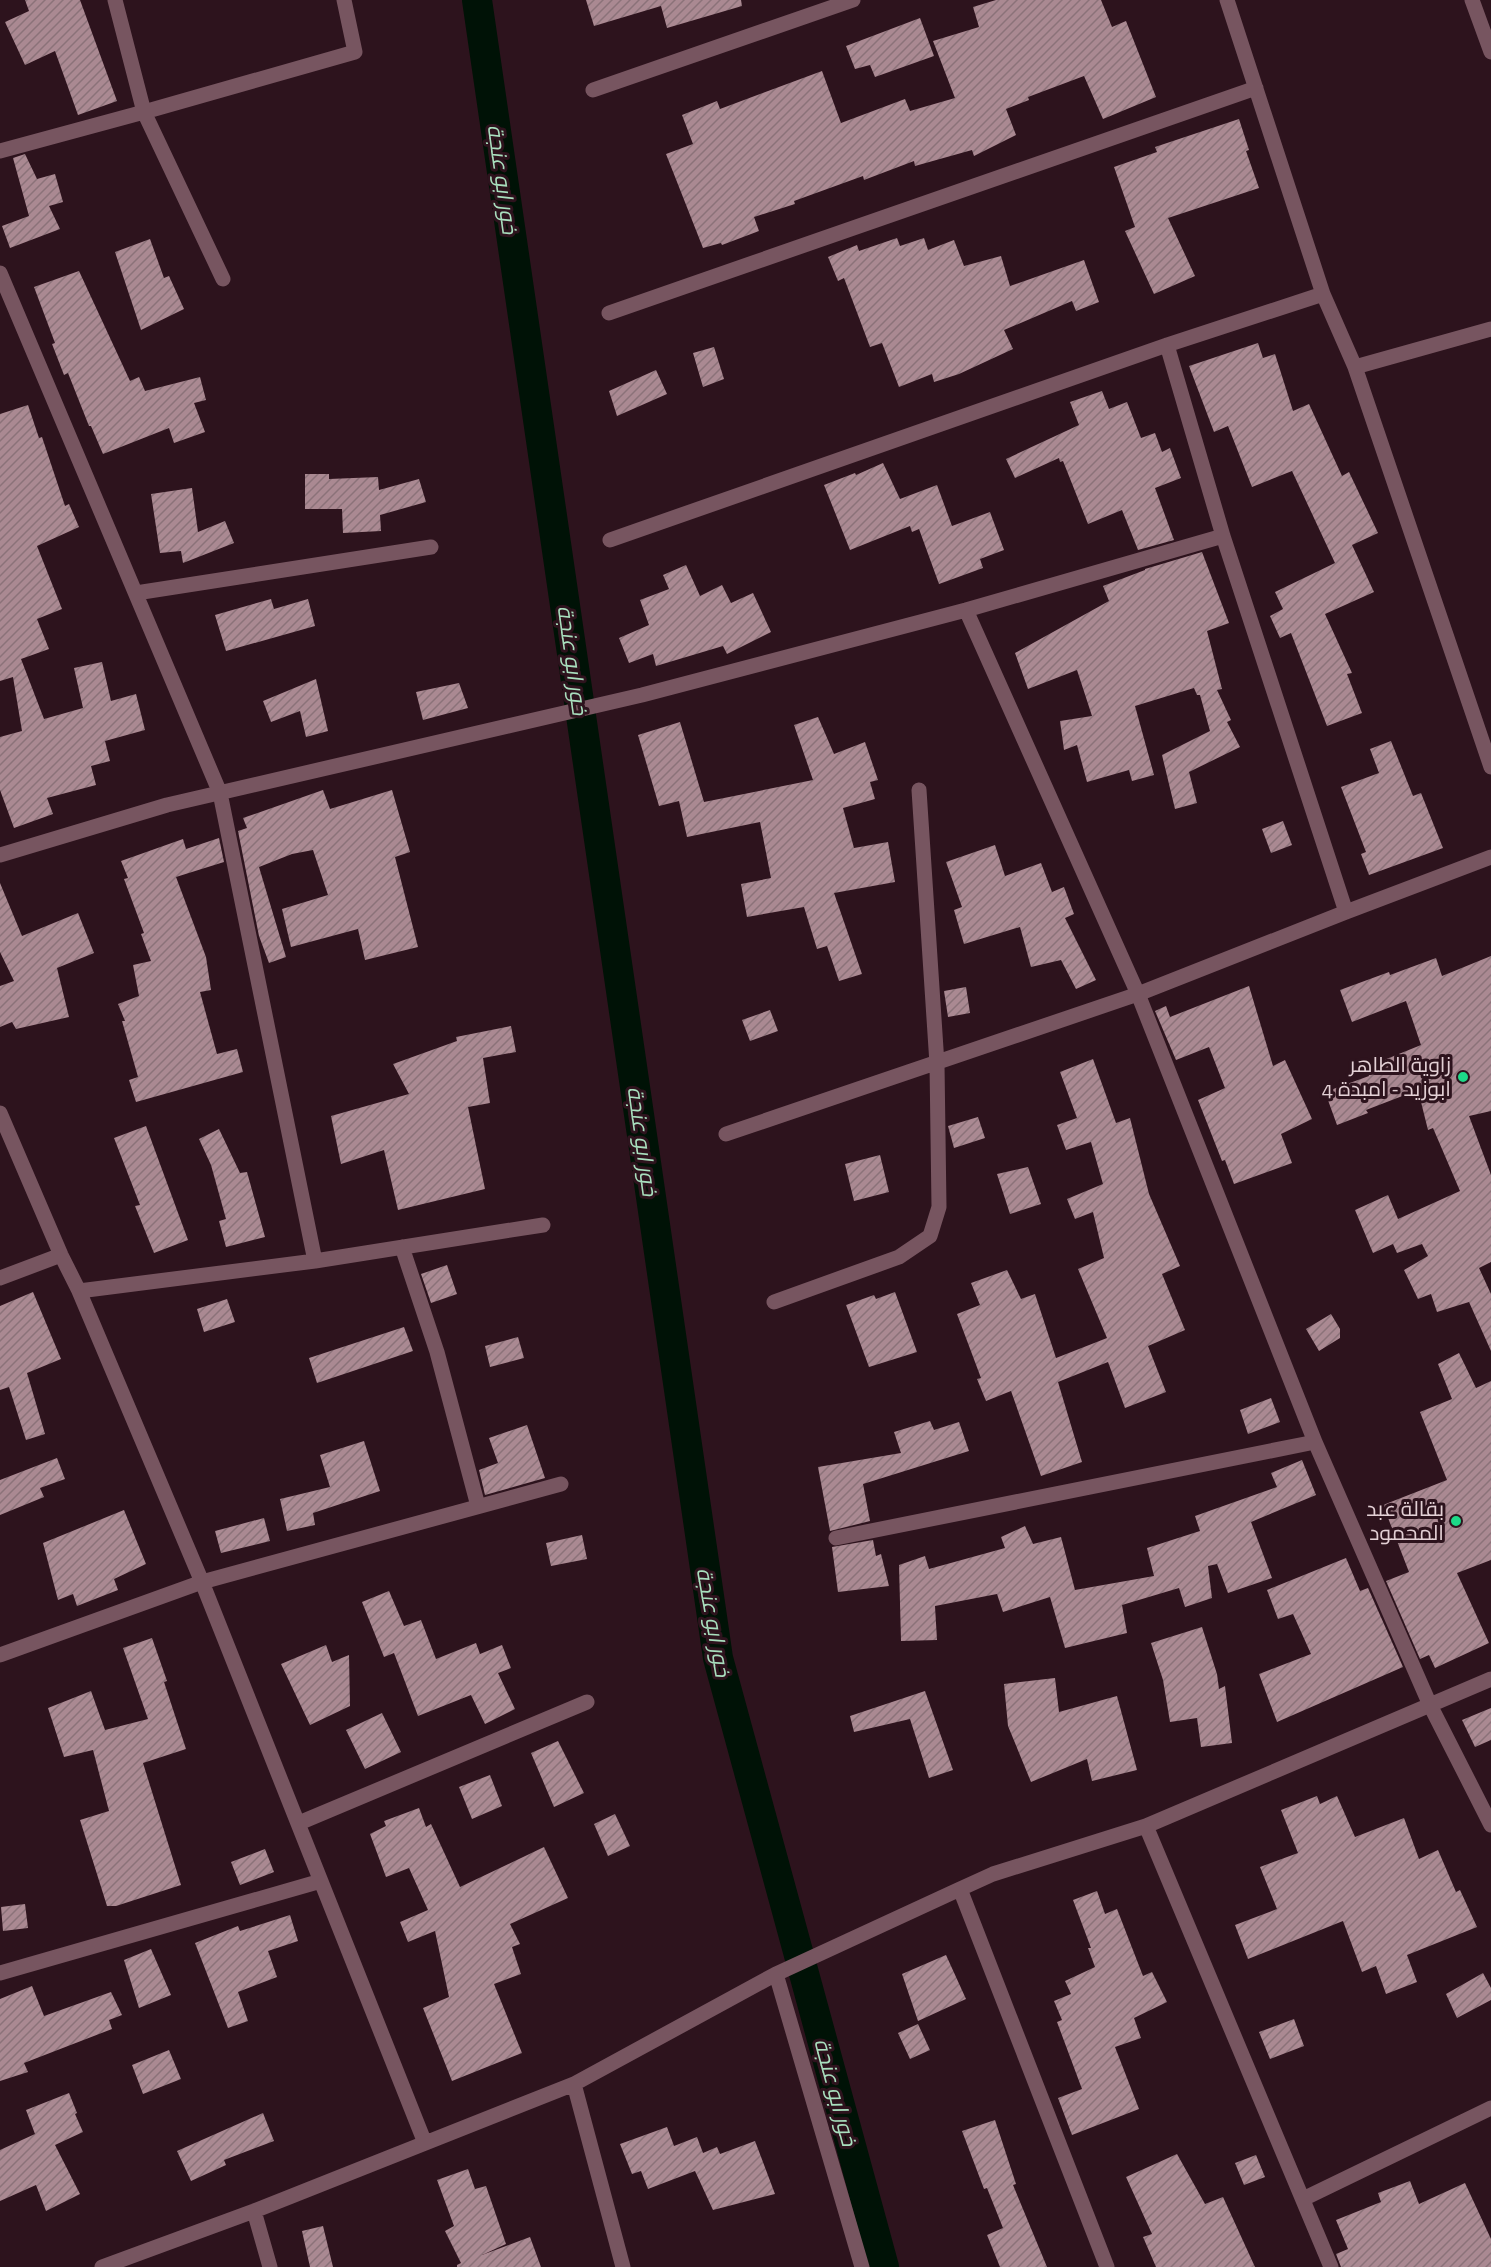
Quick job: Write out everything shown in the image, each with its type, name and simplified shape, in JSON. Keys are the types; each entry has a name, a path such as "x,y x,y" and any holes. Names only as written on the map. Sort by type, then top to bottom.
{"street":[{"path":"115,0 144,112 223,279"},
{"path":"0,151 355,52 344,0"},
{"path":"593,90 853,0"},
{"path":"1227,0 1323,294 1356,367 1491,767"},
{"path":"1472,0 1491,52"},
{"path":"609,313 1256,88"},
{"path":"0,273 220,792 315,1261"},
{"path":"610,540 1167,345 1323,294"},
{"path":"1356,367 1491,329"},
{"path":"1167,345 1223,536 1346,912"},
{"path":"0,855 167,805 642,695 966,610 1223,536"},
{"path":"136,593 431,547"},
{"path":"966,610 1138,994 1315,1442 1430,1705 1491,1825"},
{"path":"774,1302 898,1257 930,1236 939,1207 938,1064 919,790"},
{"path":"726,1134 938,1064 1138,994 1491,857"},
{"path":"0,1113 61,1255 79,1291 202,1582 425,2143"},
{"path":"79,1291 315,1261 543,1225"},
{"path":"402,1247 437,1352 478,1506"},
{"path":"0,1278 61,1255"},
{"path":"836,1539 1315,1442"},
{"path":"0,1655 202,1582 561,1484"},
{"path":"102,2267 254,2211 574,2084 776,1974 993,1874 1146,1826 1491,1678"},
{"path":"299,1823 587,1702"},
{"path":"1146,1826 1331,2267"},
{"path":"0,1973 321,1881"},
{"path":"960,1889 1107,2267"},
{"path":"776,1974 862,2267"},
{"path":"574,2084 623,2267"},
{"path":"1303,2199 1491,2108"},
{"path":"254,2211 270,2267"}],"building":[{"path":"25,0 80,0 117,101 78,115 55,51 25,65 5,22 29,11"},
{"path":"586,0 741,0 742,6 667,28 661,6 594,26"},
{"path":"996,0 1101,0 1112,27 1126,21 1156,97 1103,119 1084,76 1028,97 1029,100 1006,109 1016,135 974,156 972,150 915,166 914,161 864,180 863,176 794,201 795,204 754,217 759,231 722,245 721,243 703,248 666,154 693,144 682,115 717,101 720,109 822,71 841,123 905,99 910,111 955,98 933,41 979,27 973,7"},
{"path":"920,18 934,56 875,77 870,65 855,69 846,46"},
{"path":"1239,119 1249,150 1246,151 1259,188 1168,218 1195,276 1154,294 1125,231 1135,227 1114,167 1157,152 1155,147"},
{"path":"25,154 37,179 55,174 63,202 49,206 60,229 10,248 2,226 29,216 13,158"},
{"path":"897,238 900,246 924,238 928,250 954,240 964,266 1001,256 1010,286 1084,260 1099,302 1076,311 1072,301 1004,330 1013,349 959,374 934,382 932,374 899,387 882,343 870,347 844,278 838,281 828,257 857,245 859,251"},
{"path":"150,239 164,278 169,276 184,309 141,330 115,252"},
{"path":"79,271 130,381 139,377 145,391 200,377 206,400 194,403 205,432 174,443 169,428 103,454 68,373 64,375 52,344 55,343 34,287"},
{"path":"1258,343 1263,358 1275,354 1293,411 1309,404 1342,476 1349,472 1378,533 1352,545 1374,592 1325,614 1352,673 1347,674 1362,713 1327,726 1291,633 1280,638 1270,616 1283,609 1275,592 1335,563 1292,471 1252,487 1228,426 1214,432 1189,366"},
{"path":"714,347 724,379 703,387 693,353"},
{"path":"656,370 667,394 617,416 609,391"},
{"path":"1102,391 1109,409 1127,402 1141,438 1155,433 1162,452 1170,448 1181,478 1155,488 1174,540 1138,550 1122,510 1088,524 1063,461 1060,462 1059,458 1015,478 1006,459 1079,425 1070,402"},
{"path":"28,405 39,438 42,437 65,506 69,504 79,527 37,546 62,609 37,619 49,649 21,659 44,719 83,708 74,668 102,662 111,701 136,694 145,730 105,741 110,761 91,766 96,785 47,798 53,814 14,828 0,790 0,737 22,731 13,677 0,681 0,414"},
{"path":"883,463 900,499 937,485 952,526 990,512 1004,550 980,559 983,568 939,584 919,529 912,532 910,526 850,550 824,485 855,473 856,475"},
{"path":"305,474 329,474 329,479 378,477 379,490 419,479 426,502 380,515 381,531 343,533 342,509 305,509"},
{"path":"192,488 198,532 225,521 234,543 183,563 181,551 160,553 151,494"},
{"path":"1202,552 1229,623 1207,631 1222,689 1217,690 1231,720 1227,722 1240,747 1189,772 1197,803 1175,809 1162,755 1210,731 1200,695 1197,695 1194,688 1135,706 1154,775 1132,781 1129,770 1087,782 1077,745 1064,750 1060,721 1092,716 1077,670 1028,689 1015,653 1109,601 1103,586 1145,569"},
{"path":"686,565 700,596 722,585 731,603 753,593 771,632 727,654 723,646 656,666 653,654 629,663 619,638 649,625 640,600 669,589 663,575"},
{"path":"271,599 274,609 308,599 315,626 226,651 215,615"},
{"path":"316,679 328,731 306,737 300,711 271,722 263,701"},
{"path":"459,683 468,708 423,720 416,692"},
{"path":"818,717 834,754 865,742 878,780 870,782 875,799 843,808 854,848 888,842 895,882 834,893 862,974 839,981 827,946 817,949 804,907 747,917 741,884 771,878 760,822 687,837 679,801 659,806 638,735 680,722 704,802 813,780 794,725"},
{"path":"1391,741 1413,796 1421,793 1443,848 1369,875 1361,854 1366,852 1341,787 1379,773 1370,749"},
{"path":"323,790 330,809 392,790 410,852 395,857 418,947 365,960 358,929 291,947 282,909 328,895 313,850 292,854 259,867 286,957 269,963 259,936 238,831 247,828 243,818"},
{"path":"1283,821 1292,845 1271,853 1262,829"},
{"path":"219,838 224,862 176,877 206,957 211,990 200,992 217,1054 237,1049 243,1072 136,1102 129,1080 138,1077 122,1021 125,1021 118,1004 139,996 133,965 151,961 141,934 144,933 124,879 128,878 121,861 183,839 186,849"},
{"path":"995,845 1005,876 1041,863 1052,892 1064,887 1074,914 1065,918 1096,980 1076,989 1061,960 1031,967 1020,927 964,944 954,910 962,907 946,862"},
{"path":"0,883 22,936 78,913 94,953 57,968 69,1017 16,1029 12,1022 0,1027 0,986 14,981 0,952"},
{"path":"1491,956 1491,1111 1469,1116 1491,1175 1491,1262 1479,1268 1491,1294 1491,1351 1469,1302 1437,1312 1431,1294 1418,1299 1404,1270 1428,1256 1422,1244 1397,1253 1393,1244 1373,1253 1355,1210 1388,1195 1398,1219 1460,1191 1433,1128 1428,1130 1418,1090 1366,1110 1368,1113 1337,1125 1325,1092 1369,1076 1367,1070 1386,1063 1384,1060 1421,1045 1406,1001 1352,1022 1340,990 1436,958 1442,976"},
{"path":"1249,986 1273,1066 1285,1060 1312,1119 1281,1134 1292,1163 1234,1184 1225,1160 1222,1161 1198,1100 1225,1088 1209,1047 1176,1060 1155,1011 1166,1006 1170,1017"},
{"path":"966,987 970,1013 948,1017 944,991"},
{"path":"770,1010 778,1031 750,1041 742,1020"},
{"path":"511,1026 516,1052 483,1058 490,1103 468,1107 485,1189 398,1210 384,1150 341,1164 331,1116 409,1094 393,1064 457,1041 456,1037"},
{"path":"1093,1059 1116,1123 1130,1118 1149,1194 1180,1266 1162,1274 1185,1330 1148,1346 1166,1392 1125,1408 1108,1362 1058,1382 1082,1462 1041,1476 1011,1391 986,1401 977,1379 981,1378 957,1314 980,1305 971,1283 1007,1270 1021,1299 1035,1294 1056,1358 1107,1338 1078,1269 1104,1258 1093,1212 1075,1219 1067,1199 1103,1184 1091,1142 1066,1150 1057,1125 1077,1118 1060,1072"},
{"path":"978,1117 985,1138 954,1148 948,1126"},
{"path":"146,1126 188,1240 154,1253 135,1206 140,1205 114,1138"},
{"path":"219,1129 240,1173 247,1172 265,1237 226,1247 219,1221 226,1219 211,1165 199,1139"},
{"path":"880,1155 889,1192 854,1201 845,1164"},
{"path":"1028,1167 1041,1204 1010,1214 997,1174"},
{"path":"447,1265 457,1294 431,1303 421,1274"},
{"path":"33,1292 61,1359 27,1373 45,1434 26,1440 9,1387 0,1390 0,1306"},
{"path":"895,1292 917,1352 869,1367 846,1305 874,1295 876,1299"},
{"path":"227,1299 235,1322 204,1332 197,1309"},
{"path":"1331,1314 1340,1329 1340,1338 1319,1351 1306,1329"},
{"path":"404,1327 413,1351 317,1383 309,1358"},
{"path":"518,1337 524,1358 490,1367 485,1346"},
{"path":"1459,1353 1476,1388 1491,1381 1491,1560 1457,1573 1489,1643 1435,1668 1429,1655 1420,1659 1386,1581 1409,1572 1383,1505 1447,1480 1420,1412 1452,1399 1438,1364"},
{"path":"1271,1398 1280,1422 1248,1434 1240,1410"},
{"path":"930,1421 934,1430 959,1422 969,1451 863,1484 870,1521 830,1531 818,1467 901,1453 894,1432"},
{"path":"527,1425 545,1478 485,1495 479,1470 498,1463 489,1438"},
{"path":"364,1441 380,1491 313,1513 315,1525 287,1531 280,1499 330,1487 320,1455"},
{"path":"57,1458 65,1479 40,1488 44,1497 0,1515 0,1480"},
{"path":"1302,1460 1316,1495 1251,1522 1272,1578 1228,1593 1217,1564 1208,1566 1212,1598 1185,1607 1179,1588 1122,1605 1127,1633 1065,1648 1050,1597 1003,1612 997,1594 935,1606 937,1640 901,1641 899,1565 925,1556 929,1569 1005,1548 1001,1537 1025,1526 1033,1544 1061,1537 1075,1590 1154,1576 1147,1548 1200,1531 1195,1516 1277,1487 1271,1473"},
{"path":"124,1510 146,1564 114,1579 118,1590 77,1606 73,1594 58,1600 43,1543"},
{"path":"264,1518 270,1541 221,1553 215,1531"},
{"path":"582,1535 587,1559 551,1566 546,1543"},
{"path":"873,1540 876,1556 881,1554 889,1586 838,1592 832,1547"},
{"path":"1346,1558 1360,1591 1368,1588 1403,1667 1277,1722 1259,1674 1311,1654 1293,1614 1278,1619 1267,1590"},
{"path":"389,1591 404,1626 421,1620 436,1659 476,1643 480,1654 502,1645 511,1668 498,1673 515,1709 485,1724 471,1695 418,1716 394,1653 384,1657 362,1602"},
{"path":"1202,1627 1217,1674 1219,1689 1225,1686 1232,1743 1201,1747 1197,1718 1170,1722 1163,1680 1151,1643"},
{"path":"152,1638 186,1749 143,1763 181,1885 116,1906 107,1906 80,1820 109,1811 93,1750 64,1757 48,1708 91,1691 105,1730 148,1719 123,1648"},
{"path":"326,1645 332,1662 349,1655 350,1706 310,1725 281,1664"},
{"path":"1055,1678 1059,1712 1117,1696 1137,1770 1092,1781 1087,1759 1031,1782 1008,1726 1004,1684"},
{"path":"925,1691 953,1770 929,1778 910,1719 854,1732 850,1716"},
{"path":"1491,1708 1491,1740 1475,1747 1462,1720"},
{"path":"382,1713 401,1752 365,1769 346,1730"},
{"path":"558,1741 584,1793 554,1807 531,1753"},
{"path":"490,1775 502,1806 472,1819 459,1787"},
{"path":"1317,1796 1320,1804 1337,1796 1355,1837 1404,1818 1419,1859 1438,1850 1456,1892 1460,1890 1477,1927 1407,1955 1417,1982 1386,1994 1376,1966 1362,1972 1343,1921 1248,1959 1235,1925 1277,1909 1260,1867 1298,1853 1281,1810"},
{"path":"419,1808 426,1827 431,1824 460,1887 544,1847 568,1898 510,1924 520,1944 512,1947 521,1974 494,1984 522,2053 452,2081 423,2008 449,1997 435,1931 408,1942 400,1922 428,1910 409,1868 386,1877 370,1834 386,1826 384,1821"},
{"path":"615,1814 630,1846 608,1856 594,1824"},
{"path":"265,1849 274,1872 240,1885 231,1862"},
{"path":"1097,1891 1105,1914 1117,1909 1143,1976 1152,1972 1167,2002 1134,2018 1141,2038 1115,2047 1139,2109 1072,2135 1058,2098 1082,2089 1057,2022 1062,2020 1054,2001 1071,1994 1065,1981 1095,1967 1088,1948 1091,1948 1073,1900"},
{"path":"25,1904 28,1928 3,1931 1,1907"},
{"path":"290,1915 298,1941 268,1951 277,1977 238,1992 248,2021 228,2028 195,1943 238,1926 240,1931"},
{"path":"151,1949 171,1995 139,2008 124,1960"},
{"path":"946,1955 966,1999 918,2021 902,1974"},
{"path":"1483,1973 1491,1988 1491,2000 1457,2018 1446,1994"},
{"path":"32,1986 44,2016 111,1992 122,2015 109,2020 112,2029 24,2063 28,2072 0,2081 0,1999"},
{"path":"1294,2019 1304,2046 1270,2059 1259,2032"},
{"path":"918,2024 930,2050 910,2059 898,2033"},
{"path":"169,2050 181,2079 143,2094 132,2065"},
{"path":"69,2093 83,2132 55,2145 80,2194 46,2211 36,2185 0,2201 0,2150 35,2134 26,2110"},
{"path":"263,2113 274,2141 224,2160 226,2165 191,2181 177,2151"},
{"path":"995,2120 1016,2184 1013,2185 1047,2267 1000,2267 987,2235 1003,2228 987,2188 984,2189 962,2131"},
{"path":"667,2127 674,2146 697,2137 703,2153 717,2147 720,2154 755,2141 775,2194 713,2210 695,2171 648,2189 641,2171 632,2174 620,2144"},
{"path":"1177,2154 1205,2204 1223,2197 1255,2267 1156,2267 1143,2237 1152,2234 1126,2177"},
{"path":"1256,2155 1265,2177 1244,2185 1235,2163"},
{"path":"468,2169 475,2189 486,2186 506,2244 482,2255 530,2237 541,2267 457,2267 461,2263 445,2231 454,2226 437,2180"},
{"path":"1410,2181 1419,2204 1465,2183 1491,2239 1491,2267 1341,2267 1336,2254 1348,2249 1336,2220 1381,2202 1378,2193"},
{"path":"323,2226 333,2267 310,2267 302,2231"}],"waterway":[{"name":"خور ابو عنجة","path":"477,0 718,1658 884,2267"}],"place":[{"name":"زاوية الطاهر ابوزيد - امبدة 4","path":"1463,1077"},
{"name":"بقالة عبد المحمود","path":"1456,1521"}]}
